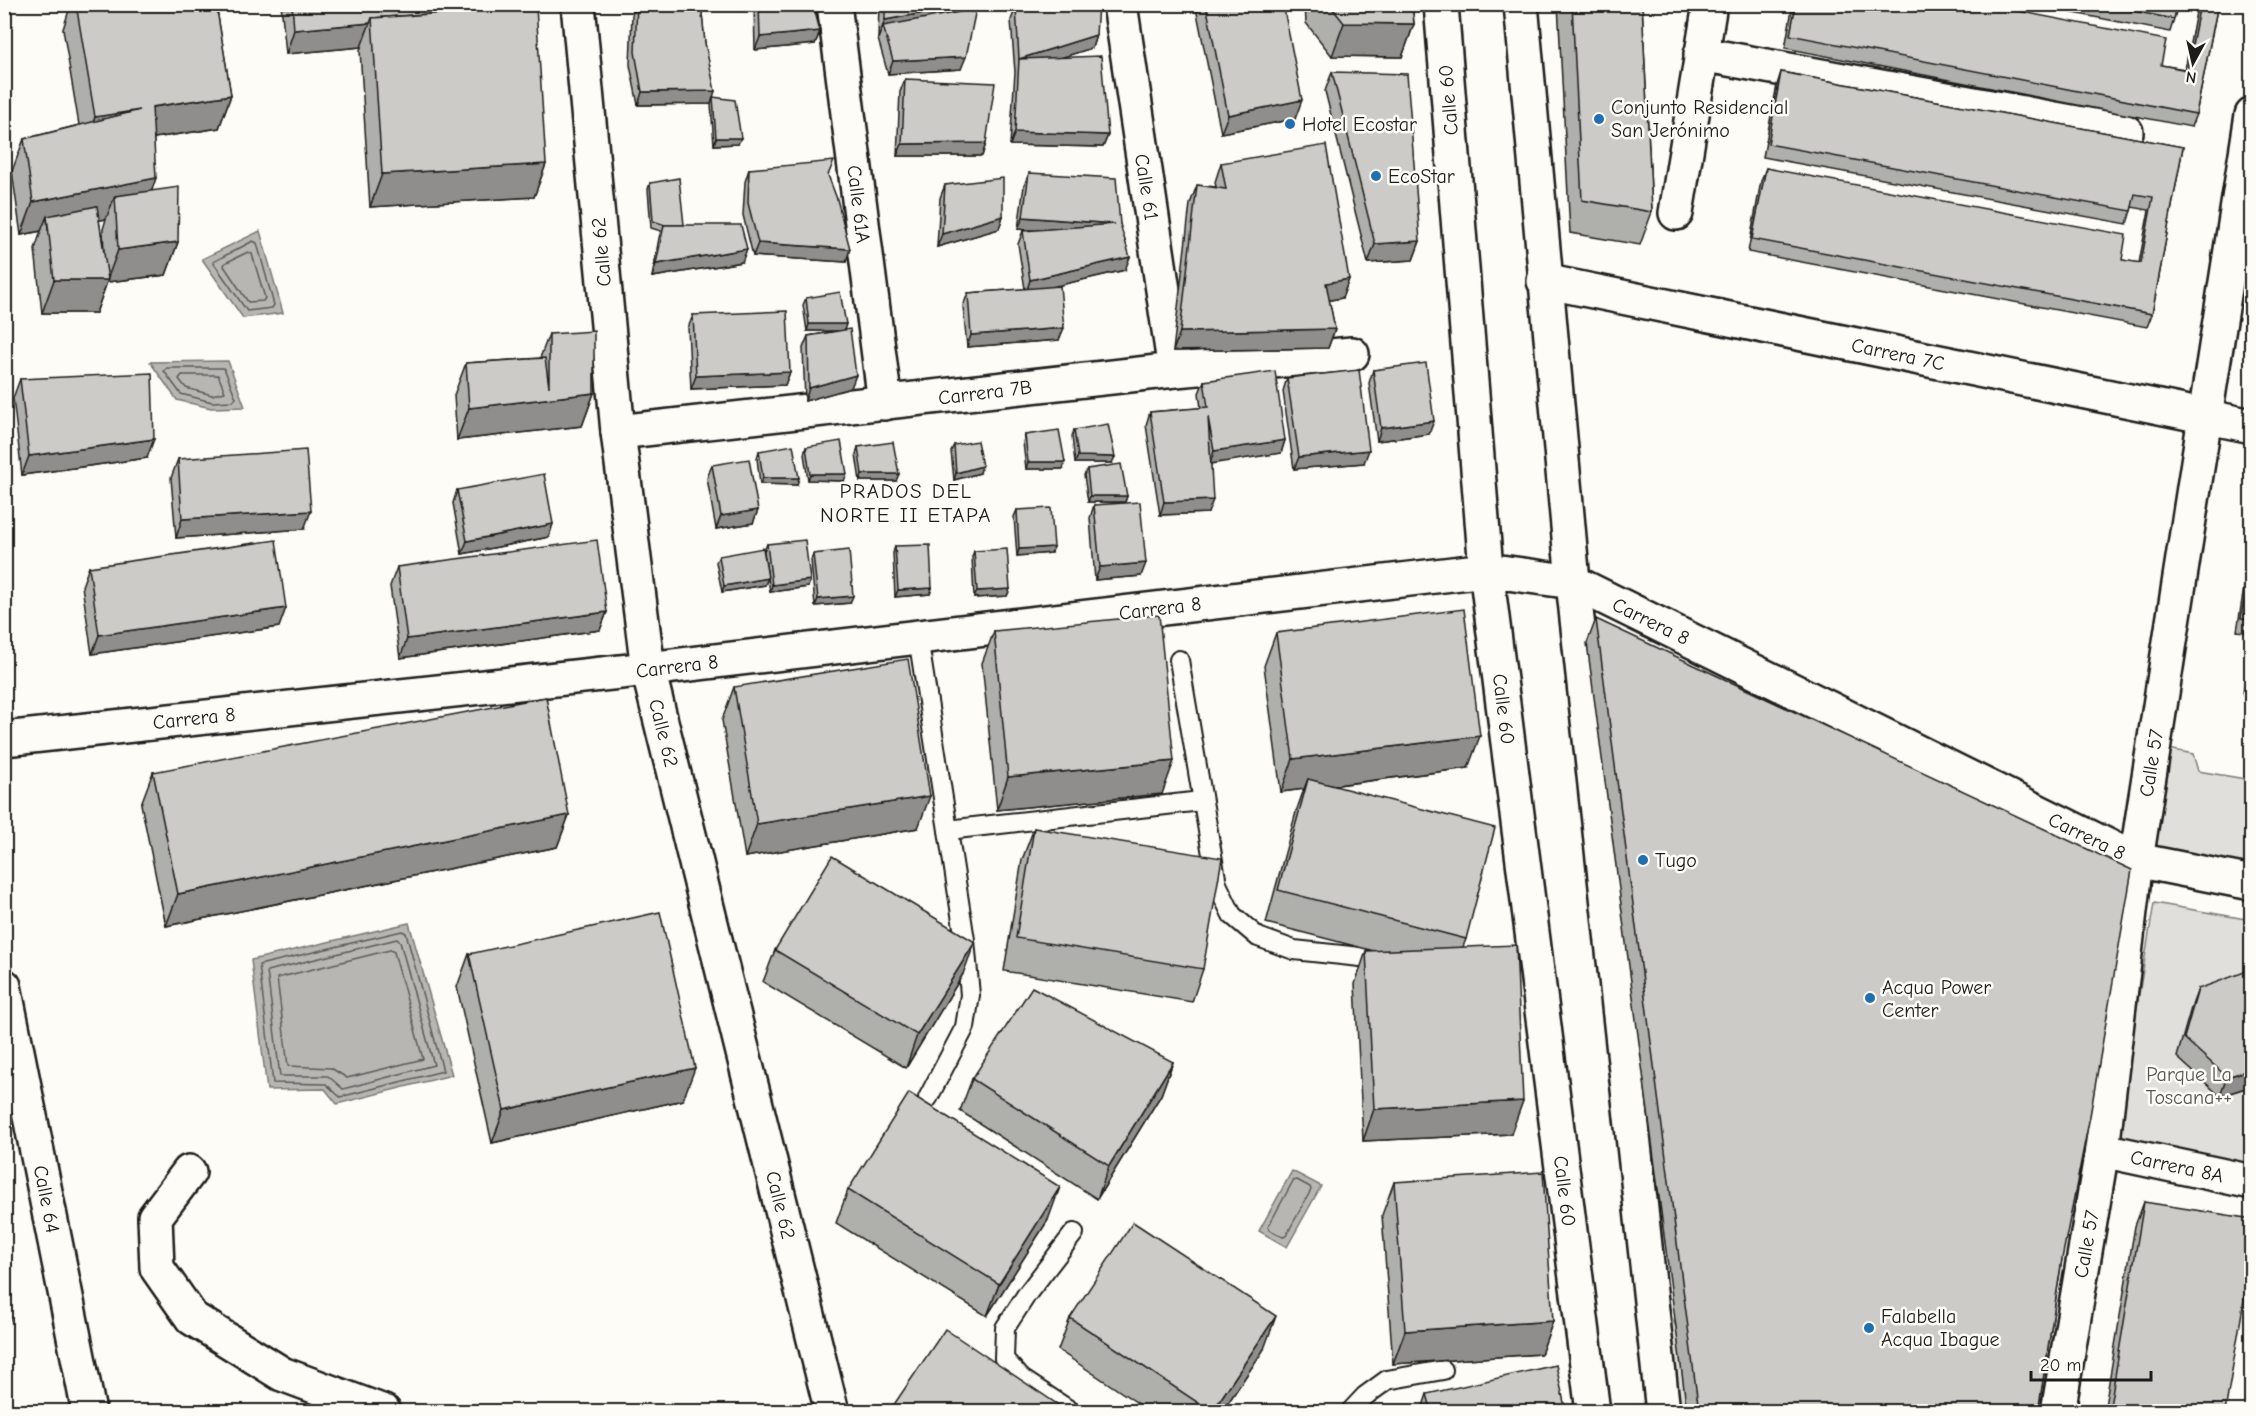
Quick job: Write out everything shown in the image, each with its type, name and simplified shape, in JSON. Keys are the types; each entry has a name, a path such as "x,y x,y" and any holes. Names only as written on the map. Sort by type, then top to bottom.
{"street":[{"name":"Calle 62","path":"578,4 618,432 648,669 832,1412"},
{"name":"Calle 61A","path":"834,4 885,403"},
{"name":"Calle 61","path":"1120,4 1175,370"},
{"name":"Calle 60","path":"1441,4 1486,570 1593,1412"},
{"path":"1521,4 1544,281 1573,582 1663,1412"},
{"path":"1676,213 1710,4"},
{"path":"1701,54 2126,132"},
{"name":"Calle 57","path":"2058,1412 2102,1150 2136,860 2252,115"},
{"name":"Carrera 7C","path":"1544,281 2252,426"},
{"name":"Carrera 7B","path":"618,432 1175,370 1352,354"},
{"name":"Carrera 8","path":"4,739 648,669 1486,570 1573,582 1855,733 1912,761 2136,860 2252,883"},
{"name":"Calle 64","path":"4,986 88,1412"},
{"name":"Carrera 8A","path":"2102,1150 2252,1182"},
{"path":"189,1172 155,1217 157,1268 192,1318 282,1374 384,1412"}],"lane":[{"path":"918,637 965,939 970,996 965,1027 928,1098"},
{"path":"1179,660 1201,801 1217,884 1232,915 1258,937 1294,951 1370,958"},
{"path":"948,830 1201,801"},
{"path":"1072,1412 1022,1378 1004,1359 1005,1328 1027,1294 1074,1233"},
{"path":"1350,1412 1365,1396 1387,1380 1443,1370"}],"green space":[{"path":"2169,749 2193,754 2198,771 2251,780 2251,867 2154,850"},
{"name":"Parque La Toscana++","path":"2154,903 2251,920 2251,1164 2116,1135"},
{"path":"1669,1310 1710,1411 1680,1411"}],"water":[{"path":"260,231 283,313 243,318 202,259"},
{"path":"228,361 245,407 211,408 177,400 150,362"},
{"path":"409,923 452,1075 337,1104 325,1089 267,1090 251,960"},
{"path":"1292,1171 1321,1186 1287,1247 1259,1231"}],"building":[{"path":"76,4 216,4 231,95 152,107 156,178 33,202 24,139 140,110 95,117"},
{"path":"292,4 452,4 453,12 372,18 370,23 294,30"},
{"path":"637,4 701,4 705,43 715,91 642,92 635,52"},
{"path":"759,4 813,4 820,31 760,37"},
{"path":"885,4 972,4 885,20"},
{"path":"1034,4 1098,4 1096,35 1019,59 1016,7"},
{"path":"1206,4 1283,4 1302,100 1228,115"},
{"path":"1329,4 1412,4 1414,24 1344,23"},
{"name":"Conjunto Residencial San Jerónimo","path":"1572,4 1642,4 1652,212 1582,200"},
{"path":"1796,4 1982,4 2166,40 2161,65 2187,70 2200,4 2218,4 2196,114 1790,35"},
{"path":"2098,4 2177,4 2174,19"},
{"path":"536,7 546,164 382,174 372,18"},
{"path":"976,9 966,57 893,61 883,26"},
{"path":"1101,56 1108,135 1015,132 1019,59"},
{"name":"EcoStar","path":"1332,72 1407,74 1420,241 1375,244"},
{"path":"1781,72 2183,147 2152,314 1752,239 1766,168 2126,235 2122,260 2141,263 2153,197 2135,194 2131,211 1768,144"},
{"path":"905,79 995,83 986,143 902,144"},
{"path":"713,97 735,100 741,138 716,138"},
{"path":"1326,145 1349,279 1326,283 1335,329 1180,332 1197,185 1226,189 1221,163"},
{"path":"834,161 828,175 850,249 758,243 748,203 749,169"},
{"path":"1029,173 1116,178 1120,224 1130,257 1030,280 1023,231 1115,224 1023,217"},
{"path":"679,178 684,225 665,225 653,221 650,183"},
{"path":"1003,178 1003,216 942,234 945,185"},
{"path":"179,187 178,242 118,250 115,196"},
{"path":"97,206 108,280 54,280 47,216"},
{"path":"664,225 741,225 747,249 656,264"},
{"path":"1060,286 1064,328 971,335 968,293"},
{"path":"840,292 846,324 809,324 806,298"},
{"path":"787,311 790,372 696,376 693,315"},
{"path":"850,329 856,375 809,388 808,336"},
{"path":"594,331 594,393 469,408 466,363 545,358 549,387 549,334"},
{"path":"1426,363 1434,421 1381,428 1373,370"},
{"path":"1359,370 1369,450 1299,457 1287,378"},
{"path":"1275,371 1285,440 1214,451 1208,417 1213,500 1164,502 1150,412 1208,407 1204,381"},
{"path":"152,373 154,439 29,456 20,379"},
{"path":"1108,424 1115,457 1078,456 1074,430"},
{"path":"1059,430 1065,462 1028,462 1025,435"},
{"path":"841,441 847,474 810,474 806,447"},
{"path":"977,441 982,466 956,473 954,445"},
{"path":"893,442 899,474 862,474 858,447"},
{"path":"793,445 799,478 763,478 759,451"},
{"path":"306,450 311,511 182,519 178,459"},
{"path":"749,459 758,510 721,516 712,465"},
{"path":"1121,464 1127,496 1090,496 1087,469"},
{"path":"544,474 553,524 467,541 457,490"},
{"path":"1140,502 1146,563 1100,567 1094,505"},
{"path":"1051,508 1054,547 1019,549 1017,510"},
{"path":"276,540 286,608 99,635 89,567"},
{"path":"597,540 607,612 407,639 397,567"},
{"path":"805,540 810,580 772,585 767,544"},
{"path":"930,545 932,588 898,590 895,546"},
{"path":"763,548 768,578 724,586 719,556"},
{"path":"1007,549 1010,589 977,591 974,551"},
{"path":"849,550 853,596 818,599 813,554"},
{"path":"2252,554 2252,620 2241,618"},
{"path":"1464,609 1480,736 1293,759 1276,633"},
{"path":"1159,615 1174,761 1008,777 994,631"},
{"name":"Acqua Power Center","path":"1596,619 2132,870 2090,1116 2062,1259 2038,1412 1699,1412"},
{"path":"2252,656 2252,682 2248,681"},
{"path":"908,659 930,796 757,824 734,687"},
{"path":"546,697 569,815 178,894 153,772"},
{"path":"1308,779 1495,828 1466,939 1278,890"},
{"path":"1034,828 1222,858 1203,969 1016,938"},
{"path":"832,856 975,942 917,1035 775,950"},
{"path":"660,912 695,1068 504,1110 469,954"},
{"path":"1516,945 1523,1101 1374,1109 1366,951"},
{"path":"2247,971 2252,976 2252,1069 2227,1077 2184,1038 2198,989"},
{"path":"1032,987 1173,1062 1109,1166 972,1079"},
{"path":"909,1093 1060,1187 999,1284 848,1190"},
{"path":"1543,1172 1553,1321 1405,1331 1394,1182"},
{"path":"2144,1202 2252,1219 2252,1253 2225,1412 2109,1412"},
{"path":"1133,1222 1276,1316 1212,1412 1070,1318"},
{"path":"4,1263 10,1319 4,1320"},
{"path":"945,1329 1069,1412 889,1412"},
{"path":"1556,1365 1566,1412 1432,1412 1427,1394"}],"place":[{"name":"Conjunto Residencial San Jerónimo","path":"1599,119"},
{"name":"Hotel Ecostar","path":"1290,124"},
{"name":"EcoStar","path":"1376,176"},
{"name":"Tugo","path":"1643,860"},
{"name":"Acqua Power Center","path":"1870,998"},
{"name":"Falabella Acqua Ibague","path":"1869,1328"}],"district":[{"name":"PRADOS DEL NORTE II ETAPA","path":"906,503"}]}
